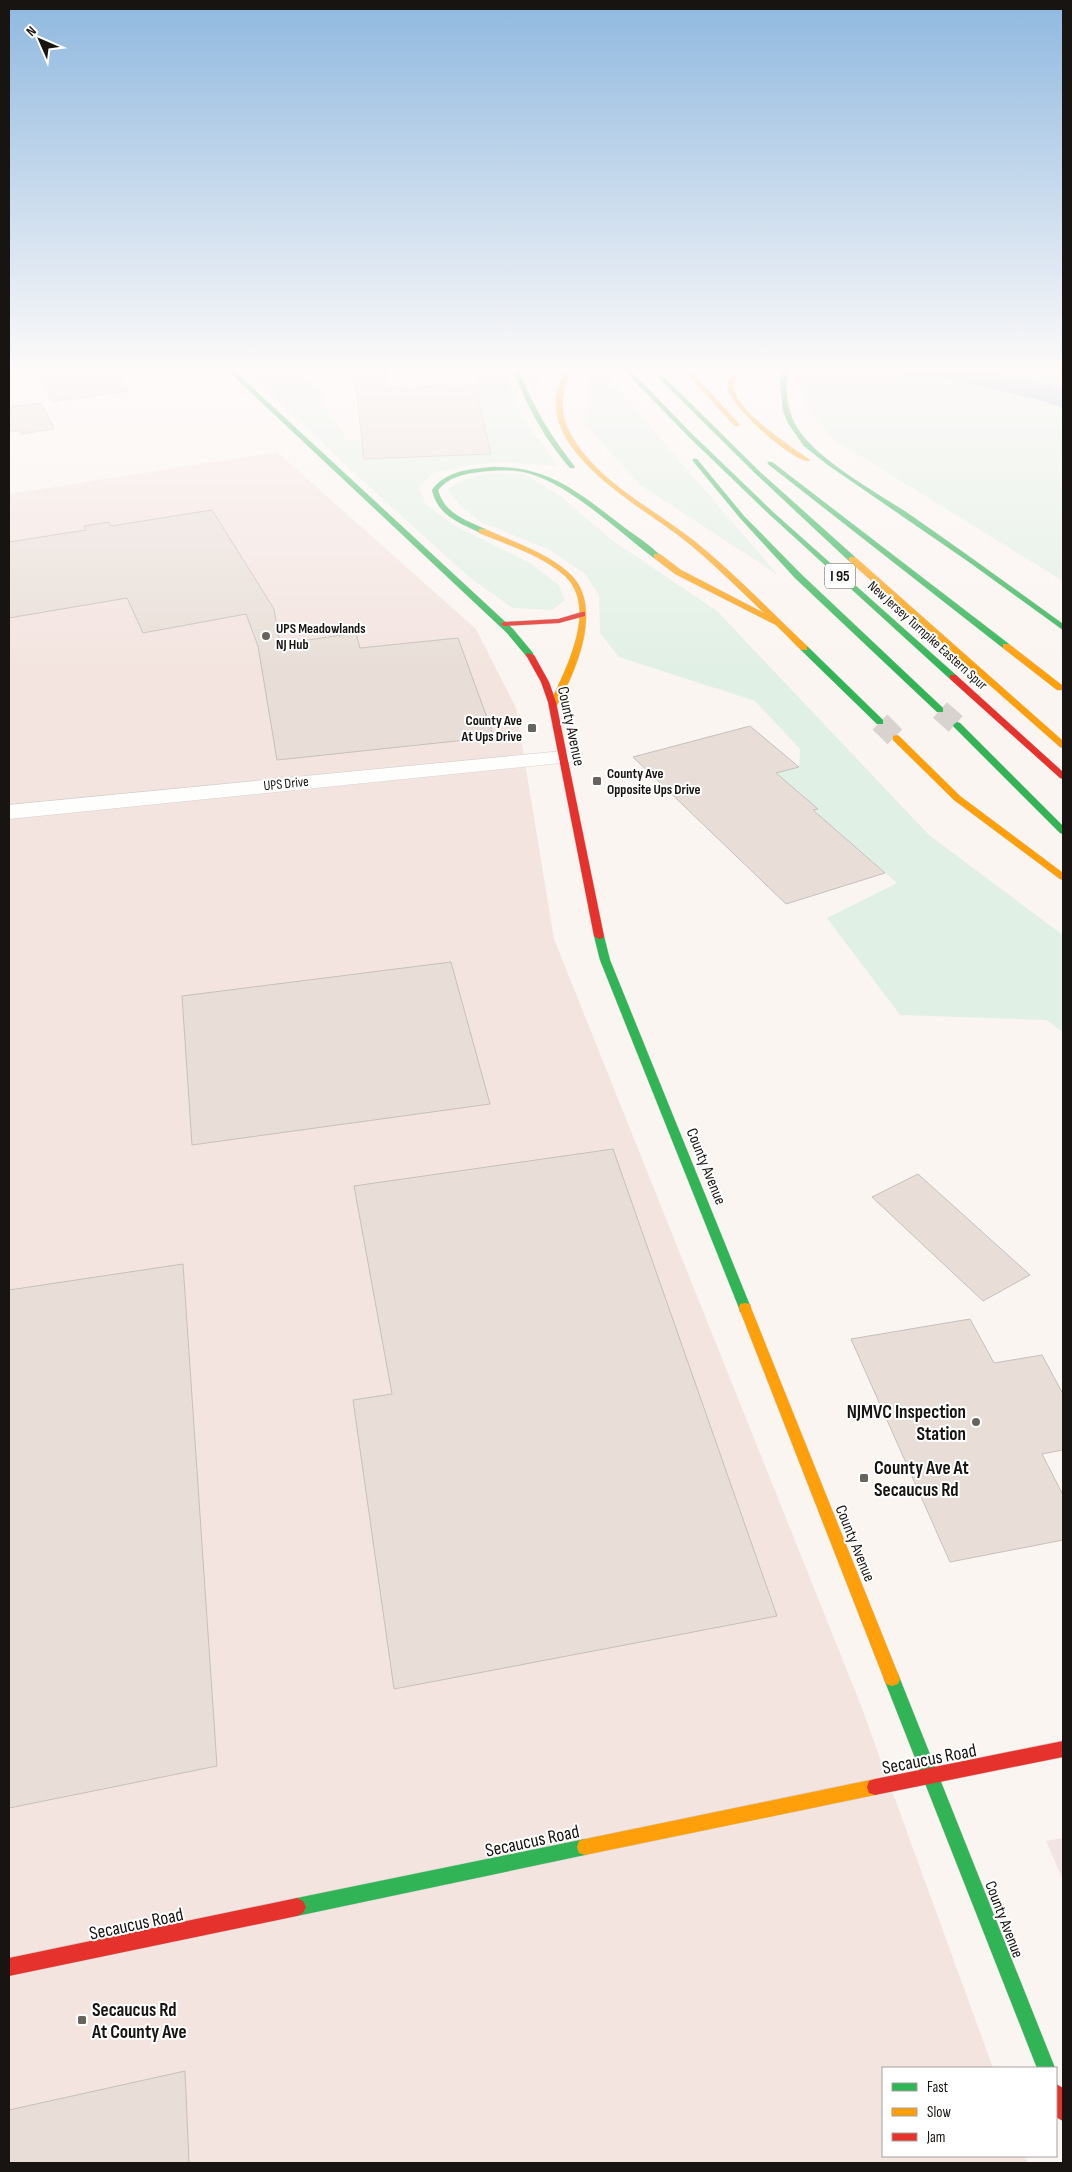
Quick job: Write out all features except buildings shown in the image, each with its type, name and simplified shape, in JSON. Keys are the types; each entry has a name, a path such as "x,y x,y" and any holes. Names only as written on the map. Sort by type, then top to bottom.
{"main road":[{"name":"County Avenue","path":"336,468 504,624 522,643 539,667 553,705 593,912 605,960 670,1118 1046,2067"},
{"path":"499,468 480,469 450,477 437,486 434,496 446,512 474,528 548,564 569,576 575,582 582,597 582,624 567,673 553,705"},
{"path":"512,468 542,474 566,487 678,572 778,623"},
{"path":"574,468 579,474"},
{"path":"596,468 605,478 691,542 880,722"},
{"path":"702,468 767,544 940,710"},
{"name":"New Jersey Turnpike Eastern Spur","path":"725,468 1063,776"},
{"name":"New Jersey Turnpike Eastern Spur","path":"753,468 793,507 1063,745"},
{"path":"781,468 1060,688"},
{"path":"823,468 873,494"},
{"path":"838,468 968,557 1063,628"},
{"path":"714,578 778,623"},
{"path":"504,624 559,621 582,614"},
{"path":"957,726 1063,831"},
{"path":"896,738 957,798 1063,877"},
{"name":"Secaucus Road","path":"9,1967 1063,1749"},
{"path":"1057,2096 1063,2112"}],"street":[{"name":"UPS Drive","path":"9,812 563,756"}],"shaded area":[{"path":"173,468 295,468 476,629 516,708 554,939 860,1703 993,2067 882,2067 882,2157 1025,2157 1028,2163 9,2163 9,494"},
{"path":"1063,1838 1063,1880 1046,1841"}],"green space":[{"path":"349,468 454,468 435,472 419,486 425,503 454,525 530,563 559,585 565,600 552,610 513,608 469,577"},
{"path":"625,468 686,468 778,575 639,484"},
{"path":"880,468 1063,468 1063,581"},
{"path":"489,473 525,474 559,495 612,540 717,611 929,835 1063,935 1063,1032 1046,1020 900,1015 827,918 897,883 813,810 817,809 776,773 799,767 800,749 755,701 619,657 600,633 599,595 584,573 548,549 481,522 461,507 447,489 465,479"}],"tunnel":[{"path":"940,710 957,725"},
{"path":"880,722 896,738"}],"traffic: fast":[{"path":"336,468 510,631 530,655"},
{"path":"702,468 742,517 798,576 940,710"},
{"path":"725,468 771,513 953,677"},
{"path":"753,468 852,559"},
{"path":"777,468 1006,646"},
{"path":"836,468 972,560 1063,628"},
{"path":"482,531 459,520 446,511 437,498 435,490 447,479 457,474 494,469 528,471 556,482 570,491 657,556"},
{"path":"804,648 880,722"},
{"path":"957,725 1063,831"},
{"path":"599,936 605,960 745,1308"},
{"path":"892,1679 1046,2067"},
{"path":"297,1907 585,1847"}],"traffic: slow":[{"path":"594,468 696,546 804,648"},
{"path":"482,531 532,552 556,566 575,583 581,596 583,611 578,644 553,705"},
{"path":"657,556 678,572 778,623"},
{"path":"852,559 1063,745"},
{"path":"1006,646 1060,688"},
{"path":"896,738 957,798 1063,877"},
{"path":"745,1308 892,1679"},
{"path":"585,1847 875,1787"}],"traffic: jam":[{"path":"504,624 559,621 582,614"},
{"path":"530,655 545,682 552,702 599,936"},
{"path":"953,677 1063,776"},
{"path":"875,1787 1063,1749"},
{"path":"9,1967 297,1907"},
{"path":"1057,2096 1063,2112"}],"place":[{"name":"UPS Meadowlands NJ Hub","path":"266,636"},
{"name":"County Ave At Ups Drive","path":"532,728"},
{"name":"County Ave Opposite Ups Drive","path":"597,781"},
{"name":"NJMVC Inspection Station","path":"976,1422"},
{"name":"County Ave At Secaucus Rd","path":"864,1478"},
{"name":"Secaucus Rd At County Ave","path":"82,2020"}]}
